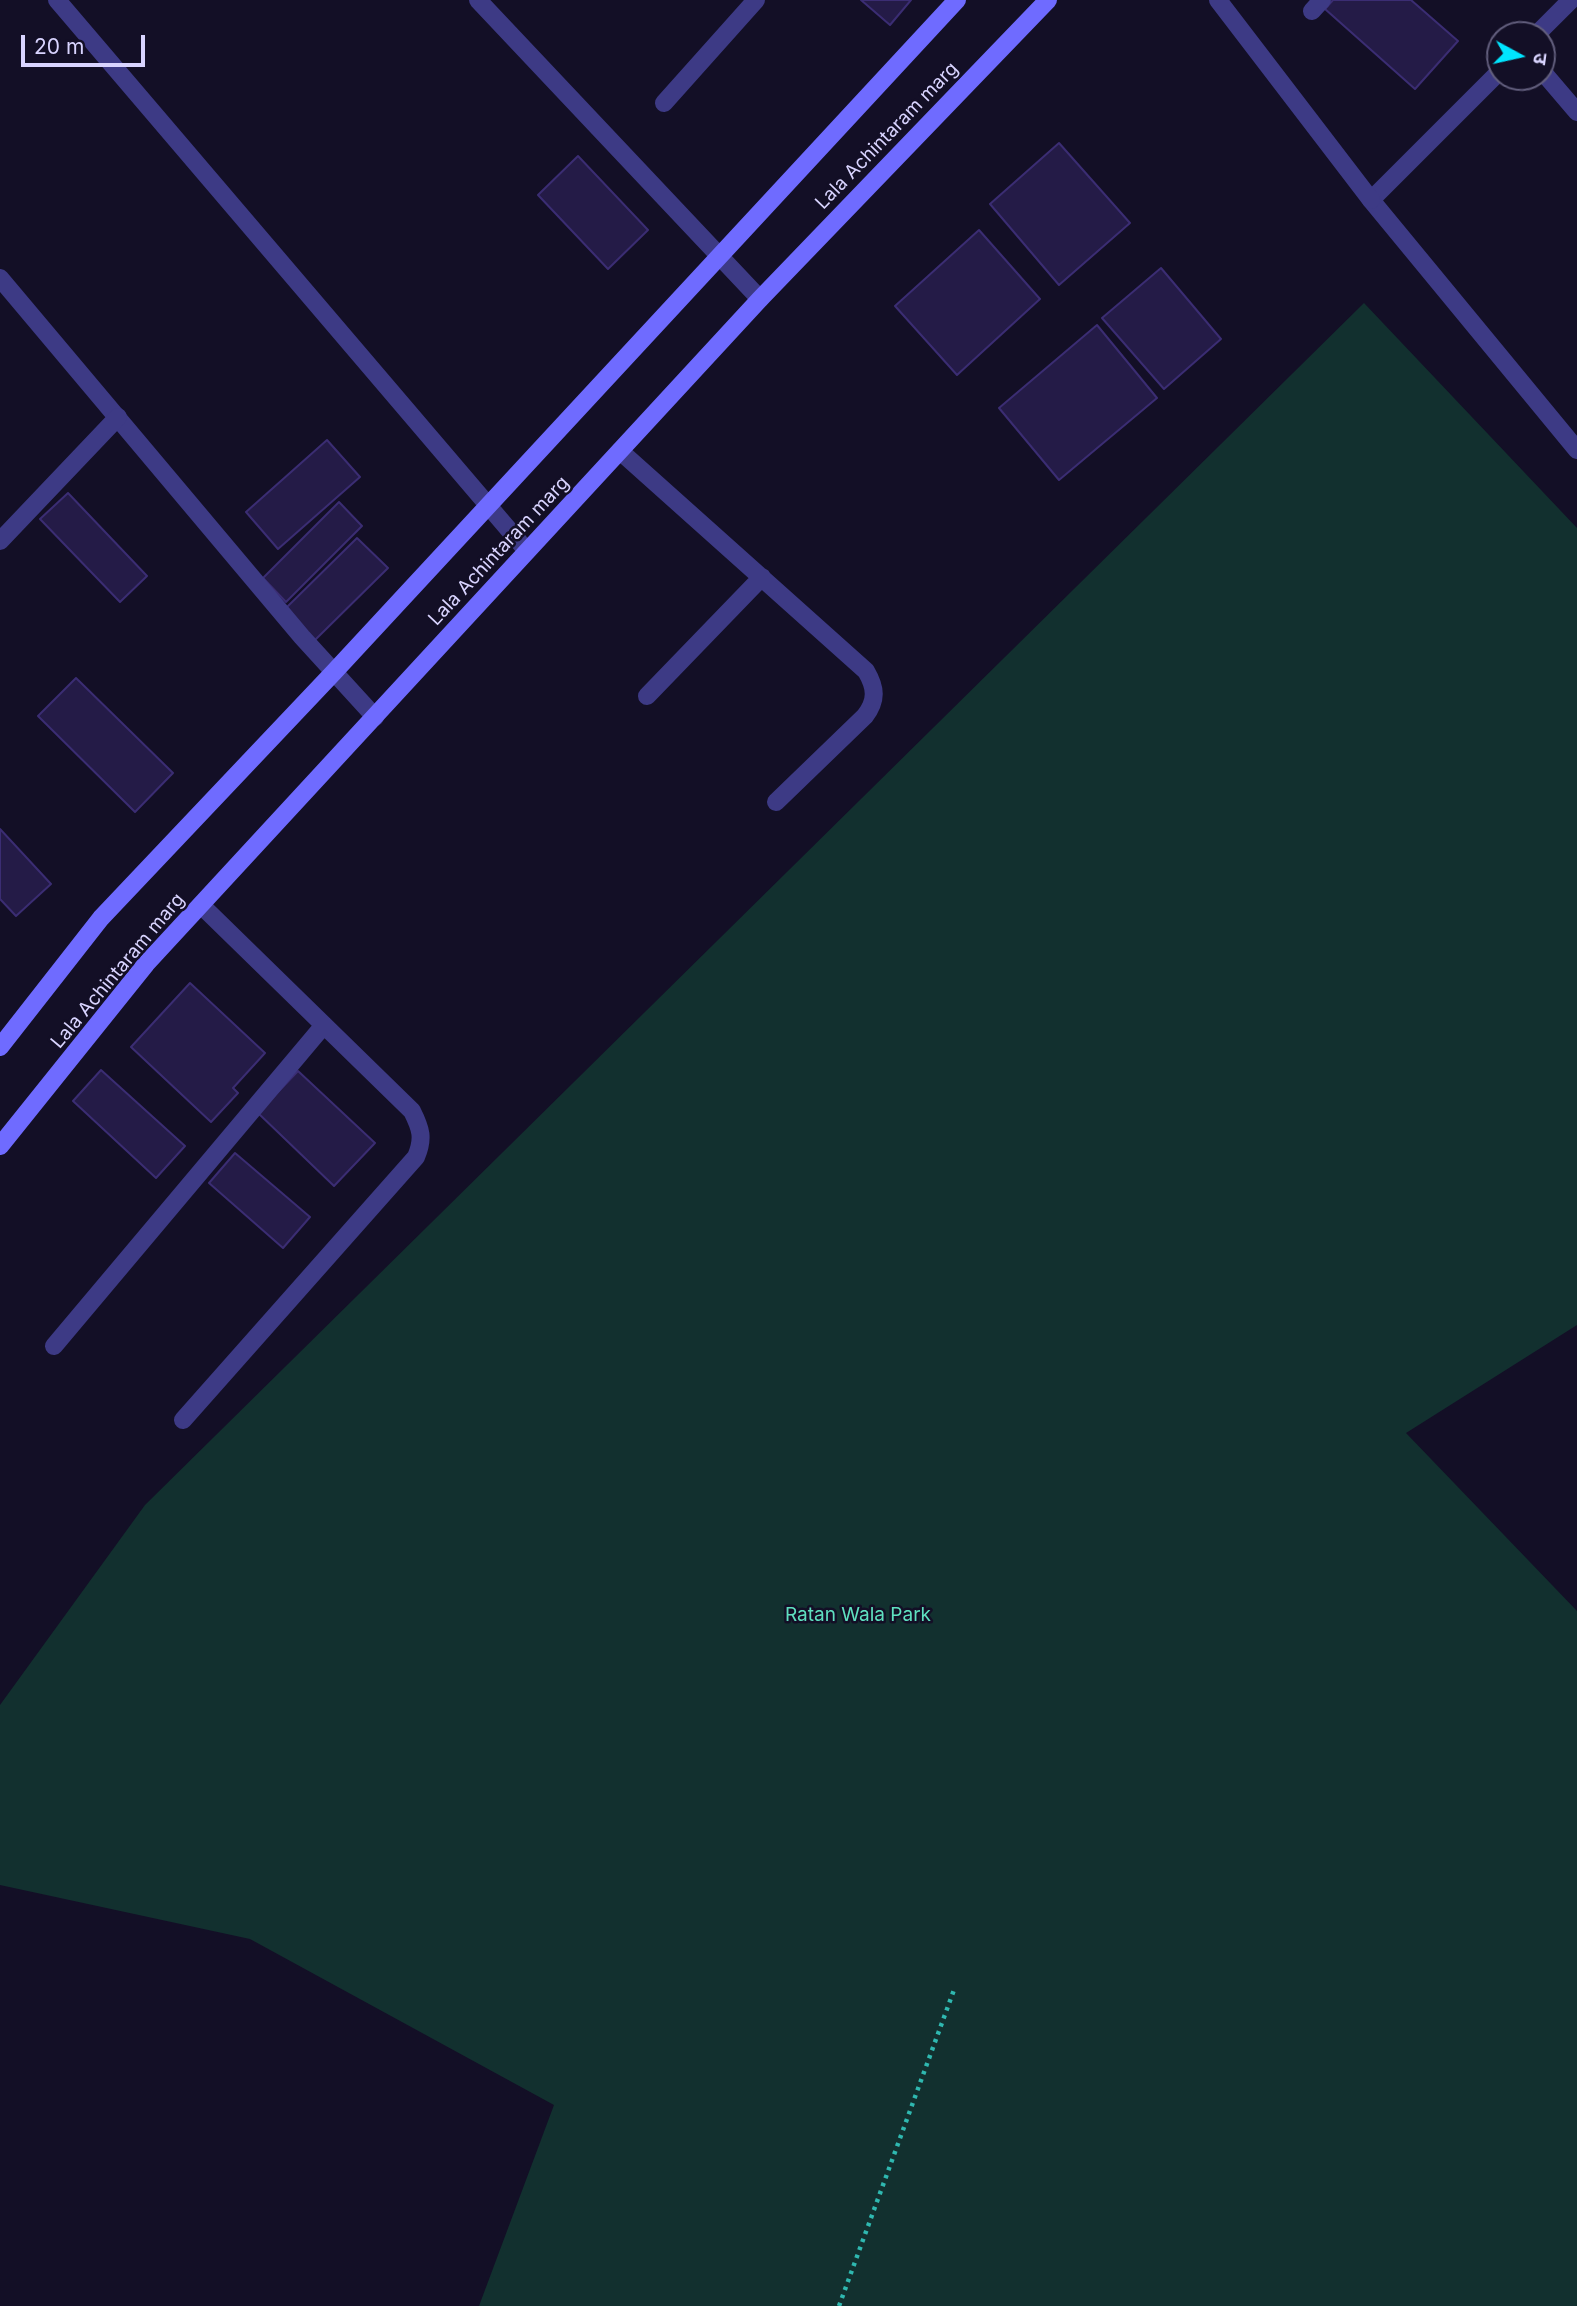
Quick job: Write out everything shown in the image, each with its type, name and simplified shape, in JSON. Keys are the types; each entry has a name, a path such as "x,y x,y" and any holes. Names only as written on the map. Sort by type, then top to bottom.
{"street":[{"path":"57,0 527,551"},
{"path":"478,0 760,299"},
{"path":"664,103 756,0"},
{"name":"Lala Achintaram marg","path":"0,1047 101,918 334,672 957,0"},
{"name":"Lala Achintaram marg","path":"0,1146 146,964 760,299 1048,0"},
{"path":"1219,0 1371,200 1577,450"},
{"path":"1550,21 1571,0"},
{"path":"1371,200 1486,85"},
{"path":"1556,87 1577,112"},
{"path":"0,278 374,716"},
{"path":"0,541 118,417"},
{"path":"620,451 866,671 874,684 874,704 865,716 776,802"},
{"path":"647,696 761,578"},
{"path":"183,1420 416,1157 422,1143 422,1129 412,1111 201,905"},
{"path":"54,1346 324,1025"}],"path":[{"path":"839,2306 955,1987"}],"green space":[{"name":"Ratan Wala Park","path":"1364,303 1577,528 1577,1325 1406,1433 1577,1611 1577,2306 479,2306 554,2105 250,1939 0,1885 0,1705 145,1505"}],"building":[{"path":"861,0 911,0 890,25"},
{"path":"1333,0 1411,0 1458,41 1415,89 1325,9"},
{"path":"1059,143 1130,223 1059,285 990,204"},
{"path":"578,156 648,230 608,269 538,195"},
{"path":"979,230 1040,299 957,375 895,306"},
{"path":"1161,268 1221,339 1164,389 1102,318"},
{"path":"1097,325 1157,398 1059,480 999,408"},
{"path":"327,440 360,477 278,549 246,512"},
{"path":"68,493 147,576 120,602 40,519"},
{"path":"339,502 362,526 286,602 263,578"},
{"path":"357,538 388,568 315,640 285,609"},
{"path":"76,678 173,773 135,812 38,716"},
{"path":"0,829 51,884 16,916 0,899"},
{"path":"190,983 265,1053 233,1088 238,1093 211,1122 131,1047"},
{"path":"101,1070 185,1146 156,1178 73,1101"},
{"path":"298,1071 375,1143 334,1186 258,1113"},
{"path":"235,1153 310,1217 283,1248 209,1183"}]}
